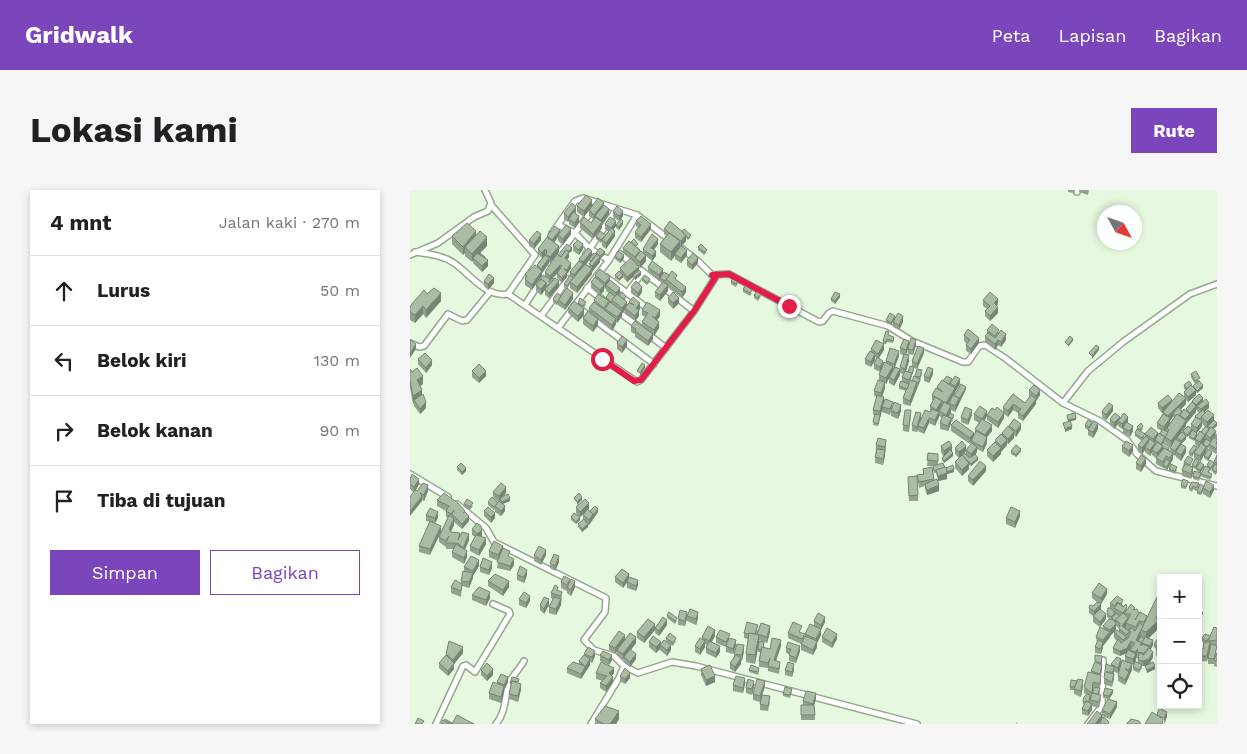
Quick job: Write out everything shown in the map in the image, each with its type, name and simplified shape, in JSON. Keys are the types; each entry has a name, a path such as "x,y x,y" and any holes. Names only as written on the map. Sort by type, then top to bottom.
{"street":[{"path":"485,190 491,205 535,255"},
{"path":"413,253 434,255 453,262 490,292 508,294 634,381 641,380 654,364 694,311 715,278 699,262 637,215 598,202 578,198 547,240"},
{"path":"556,259 598,202"},
{"path":"413,253 445,239 474,217 488,211 491,205"},
{"path":"584,256 617,209"},
{"path":"558,328 609,260 614,249 637,215"},
{"path":"558,225 575,233 590,249 609,260"},
{"path":"508,294 541,248"},
{"path":"614,249 694,311"},
{"path":"525,305 551,266"},
{"path":"541,316 573,271"},
{"path":"600,272 643,305"},
{"path":"627,294 643,272"},
{"path":"712,275 729,274 819,322 823,321 833,311 886,325 912,341 963,362 970,360 979,346 984,345 1005,358 1063,403 1100,422 1127,440 1137,454 1156,471 1217,486"},
{"path":"1063,403 1088,371 1123,342 1190,294 1217,284"},
{"path":"587,288 666,348"},
{"path":"410,342 419,347 424,346 448,314 462,321 467,320 490,292"},
{"path":"574,305 654,364"},
{"path":"410,474 439,491 472,515 486,528 494,542 604,596 606,598 605,612 584,640 594,650 614,656 624,666 638,673 672,662 696,666 917,724"},
{"path":"436,724 462,666 466,665 475,672 510,614 510,612 493,604"},
{"path":"1088,724 1102,706 1103,660"},
{"path":"496,724 503,712 510,679 517,674 524,661"},
{"path":"591,724 619,678 624,666"}],"path":[{"path":"1016,724 1019,720"}],"building":[{"path":"586,195 592,200 584,211 577,206"},
{"path":"598,198 604,203 594,215 589,210"},
{"path":"572,203 576,207 568,217 564,213"},
{"path":"604,205 609,209 601,220 595,216"},
{"path":"617,206 623,211 619,216 613,211"},
{"path":"573,212 579,216 575,223 569,219"},
{"path":"641,216 651,224 641,237 635,232 641,225 636,221"},
{"path":"584,217 591,223 595,217 602,222 593,234 580,222"},
{"path":"610,217 616,221 611,228 605,224"},
{"path":"621,219 623,221 619,227 616,225"},
{"path":"670,221 686,235 681,241 664,229"},
{"path":"467,223 476,231 463,247 452,236"},
{"path":"566,225 571,229 563,239 558,235"},
{"path":"555,226 560,230 552,240 547,236"},
{"path":"611,228 615,231 606,243 602,240"},
{"path":"684,229 691,235 688,238 682,231"},
{"path":"480,231 487,237 472,254 465,247"},
{"path":"537,231 541,234 534,244 529,240"},
{"path":"600,231 606,235 601,240 596,236"},
{"path":"669,233 680,241 671,252 660,244"},
{"path":"652,234 658,239 651,248 656,251 652,256 643,249"},
{"path":"547,237 559,246 550,257 546,254 547,251 545,249 542,253 538,249"},
{"path":"634,239 638,244 636,246 631,242"},
{"path":"578,240 583,244 579,250 573,245"},
{"path":"629,241 640,250 635,257 623,248"},
{"path":"567,244 572,248 568,251 566,250 561,257 558,255"},
{"path":"701,244 707,250 704,252 698,247"},
{"path":"681,246 687,250 681,258 675,254"},
{"path":"588,248 592,251 583,262 579,259"},
{"path":"600,248 605,252 600,256 596,253"},
{"path":"566,250 569,252 565,258 571,263 567,270 564,269 567,272 562,278 557,273 562,266 560,265 550,276 545,272 557,254 561,257"},
{"path":"618,251 624,255 620,260 615,256"},
{"path":"641,251 646,255 640,262 635,258"},
{"path":"477,253 488,260 482,266 473,258"},
{"path":"594,253 597,254 591,261 589,259"},
{"path":"693,253 698,258 692,265 687,260"},
{"path":"597,254 600,257 592,266 589,264"},
{"path":"545,255 549,258 541,269 537,265"},
{"path":"631,258 639,267 627,277 620,268"},
{"path":"579,261 583,264 574,275 570,272"},
{"path":"652,261 663,269 659,275 648,267"},
{"path":"585,264 592,269 577,287 570,282"},
{"path":"535,265 542,271 532,285 525,279 527,276 525,274"},
{"path":"600,269 610,277 605,283 595,275"},
{"path":"639,270 641,272 635,277 633,275"},
{"path":"619,271 623,275 619,279 615,275"},
{"path":"672,271 677,275 675,279 686,287 682,292 666,279"},
{"path":"664,272 669,275 665,281 660,278"},
{"path":"489,274 494,278 488,284 484,281"},
{"path":"543,275 550,279 549,282 552,278 554,279 548,286 541,279 539,281"},
{"path":"570,275 573,278 567,286 564,284"},
{"path":"645,275 650,279 647,283 642,278"},
{"path":"595,277 604,285 600,290 591,282"},
{"path":"734,277 738,280 736,284 731,281"},
{"path":"555,278 559,281 549,293 545,289"},
{"path":"541,279 546,283 541,289 536,285"},
{"path":"610,280 620,288 616,293 606,285"},
{"path":"636,281 642,287 638,293 631,287"},
{"path":"663,282 668,285 660,295 655,292"},
{"path":"746,285 752,290 750,293 743,289"},
{"path":"434,288 441,293 426,310 423,306 415,315 410,312 410,306 424,290 427,294"},
{"path":"567,288 573,293 565,305 558,300"},
{"path":"757,291 761,294 758,298 754,295"},
{"path":"610,292 615,297 611,302 606,297"},
{"path":"622,292 626,296 624,299 619,296"},
{"path":"673,292 679,298 673,303 668,298"},
{"path":"835,292 840,294 835,301 831,299"},
{"path":"990,292 998,299 994,303 998,307 990,316 985,311 990,306 983,300"},
{"path":"557,293 561,296 557,303 553,299"},
{"path":"598,294 609,301 604,308 594,300"},
{"path":"617,294 627,302 622,308 612,300"},
{"path":"633,297 640,303 636,308 639,310 635,316 625,308 629,303 634,305 629,302"},
{"path":"580,298 586,302 583,306 578,303"},
{"path":"574,301 584,309 578,316 568,308"},
{"path":"594,302 616,319 612,325 589,308"},
{"path":"610,302 622,311 617,317 605,309"},
{"path":"647,302 660,310 655,318 652,316 659,322 654,330 642,322 648,313 642,310"},
{"path":"588,311 598,319 593,326 583,318"},
{"path":"890,313 895,316 891,323 886,320"},
{"path":"898,313 903,316 899,325 893,322"},
{"path":"635,321 653,334 648,341 631,326"},
{"path":"992,324 999,330 995,336 987,330"},
{"path":"968,329 979,338 971,349 966,345 970,340 964,335"},
{"path":"1001,330 1006,334 1001,342 998,340 995,344 985,336 988,333 995,338"},
{"path":"886,331 889,332 888,335 894,337 893,341 887,339 886,342 883,341"},
{"path":"622,336 627,340 622,347 617,343"},
{"path":"1070,336 1073,339 1068,345 1065,342"},
{"path":"911,338 916,340 913,350 908,349"},
{"path":"904,339 909,341 906,350 900,348"},
{"path":"410,340 416,344 410,353"},
{"path":"876,340 884,344 878,354 871,349"},
{"path":"1096,345 1099,347 1092,356 1089,353"},
{"path":"918,346 924,348 917,364 912,361"},
{"path":"890,348 899,351 894,364 886,361"},
{"path":"870,351 875,354 871,362 865,359"},
{"path":"425,353 432,360 426,368 418,359"},
{"path":"904,354 909,355 905,369 900,367"},
{"path":"877,357 883,361 880,367 874,364"},
{"path":"884,362 893,366 886,378 879,375"},
{"path":"642,363 645,365 640,373 637,371"},
{"path":"479,364 486,371 479,378 472,371"},
{"path":"910,366 914,367 912,374 908,372"},
{"path":"895,367 900,369 894,380 889,378"},
{"path":"928,367 933,369 929,378 924,376"},
{"path":"417,368 423,376 417,380 422,390 413,396 410,369 412,372"},
{"path":"917,369 922,370 920,377 915,376"},
{"path":"905,371 912,373 909,380 902,377"},
{"path":"1196,371 1200,378 1195,381 1191,374"},
{"path":"914,376 920,379 918,384 912,381"},
{"path":"947,376 952,379 949,384 943,381"},
{"path":"955,376 960,379 955,386 950,383"},
{"path":"878,380 885,382 881,393 874,391"},
{"path":"910,380 917,382 910,401 903,398"},
{"path":"942,380 955,388 946,403 932,395 936,388 943,392 937,387"},
{"path":"901,381 909,384 907,389 899,386"},
{"path":"1189,381 1192,385 1186,389 1184,385"},
{"path":"1199,381 1203,385 1197,391 1193,386"},
{"path":"961,384 966,387 959,399 954,396"},
{"path":"1034,385 1040,390 1036,396 1029,390"},
{"path":"1191,385 1196,390 1188,397 1184,392"},
{"path":"1179,393 1186,398 1168,416 1163,412"},
{"path":"423,394 426,402 420,409 414,400"},
{"path":"1013,394 1025,403 1031,395 1036,399 1023,416 1018,412 1021,409 1013,404 1008,411 1003,407"},
{"path":"1199,394 1203,398 1196,405 1192,401"},
{"path":"877,395 884,397 880,411 873,410"},
{"path":"953,395 959,398 955,406 949,403"},
{"path":"1168,395 1172,400 1162,408 1158,403"},
{"path":"935,397 942,401 936,410 930,406"},
{"path":"885,399 893,402 890,409 882,407"},
{"path":"1206,399 1209,403 1201,409 1197,406"},
{"path":"894,402 901,405 898,413 891,411"},
{"path":"944,402 951,406 946,415 939,411"},
{"path":"1192,402 1196,406 1190,413 1186,409"},
{"path":"1109,403 1113,406 1106,415 1102,411"},
{"path":"980,406 987,411 982,419 974,414"},
{"path":"965,407 972,410 968,420 961,417"},
{"path":"997,407 1004,413 998,422 987,415 992,408 995,410"},
{"path":"1178,407 1182,411 1179,416 1177,414 1176,416 1173,414"},
{"path":"932,409 939,412 935,420 929,418 924,428 918,426 925,410 930,412"},
{"path":"1184,409 1190,414 1185,419 1180,415"},
{"path":"905,410 911,410 909,426 903,425"},
{"path":"1203,410 1205,413 1202,417 1199,419 1195,416"},
{"path":"1208,410 1214,415 1207,422 1201,417"},
{"path":"916,412 921,413 917,427 912,425"},
{"path":"950,413 954,415 952,419 948,417"},
{"path":"1075,413 1076,418 1068,420 1067,415"},
{"path":"1115,413 1120,417 1114,423 1110,419"},
{"path":"1124,413 1128,417 1122,424 1118,421"},
{"path":"875,414 880,415 878,424 873,422"},
{"path":"1163,414 1170,418 1164,427 1157,423"},
{"path":"1177,414 1186,421 1171,441 1165,437 1169,430 1167,428"},
{"path":"943,415 951,418 948,426 940,423"},
{"path":"1196,417 1202,421 1197,428 1191,424"},
{"path":"982,419 992,425 985,435 975,429"},
{"path":"1014,419 1021,424 1016,431 1009,426"},
{"path":"956,420 974,433 970,438 951,425"},
{"path":"1088,420 1092,422 1089,427 1085,425"},
{"path":"1214,420 1217,423 1210,428 1208,426"},
{"path":"1070,421 1072,426 1065,429 1063,423"},
{"path":"1094,421 1098,423 1093,432 1088,430"},
{"path":"1126,422 1133,426 1130,431 1123,428"},
{"path":"1141,423 1143,426 1140,430 1137,427"},
{"path":"1008,426 1014,432 1008,439 1002,433"},
{"path":"1188,426 1192,429 1187,435 1183,431"},
{"path":"1206,426 1209,429 1205,435 1201,432"},
{"path":"1151,427 1158,433 1153,439 1145,434"},
{"path":"1211,427 1216,431 1210,438 1206,434"},
{"path":"1137,429 1145,434 1142,438 1135,433"},
{"path":"1162,429 1168,432 1165,438 1160,434"},
{"path":"1192,430 1197,433 1194,439 1189,436"},
{"path":"976,431 987,437 983,447 971,441"},
{"path":"1200,431 1205,435 1200,442 1195,439"},
{"path":"1182,432 1186,436 1181,441 1177,437"},
{"path":"1159,433 1165,437 1161,444 1155,440"},
{"path":"1001,434 1007,440 1001,446 995,440"},
{"path":"1146,436 1149,439 1142,448 1138,445"},
{"path":"1214,437 1217,439 1216,449 1209,444"},
{"path":"878,438 886,440 885,447 876,445"},
{"path":"1150,439 1155,443 1150,450 1145,447"},
{"path":"1175,439 1181,442 1175,451 1170,448"},
{"path":"1206,439 1211,442 1207,447 1203,444"},
{"path":"949,441 952,445 944,451 941,446"},
{"path":"962,441 966,446 959,452 955,448"},
{"path":"1126,441 1133,445 1129,451 1122,446"},
{"path":"995,442 1001,448 993,456 987,450"},
{"path":"1157,442 1163,446 1157,453 1152,450"},
{"path":"1163,442 1170,446 1167,450 1161,445"},
{"path":"972,443 977,447 971,454 966,450"},
{"path":"1201,443 1206,447 1200,456 1194,453"},
{"path":"1181,444 1186,447 1181,455 1176,452"},
{"path":"1016,445 1021,449 1016,455 1011,451"},
{"path":"1194,445 1197,447 1192,454 1189,452"},
{"path":"1164,448 1173,453 1170,458 1166,456 1163,462 1156,458"},
{"path":"877,449 885,450 883,459 875,457"},
{"path":"1208,449 1212,452 1208,458 1204,456"},
{"path":"950,450 953,453 944,461 942,458"},
{"path":"928,453 938,454 938,461 927,460"},
{"path":"964,453 970,458 975,454 978,458 971,464 962,456"},
{"path":"962,455 969,463 962,470 955,462"},
{"path":"1141,455 1146,458 1141,466 1136,463"},
{"path":"1188,456 1193,459 1190,465 1184,462"},
{"path":"1196,458 1199,460 1196,467 1192,465"},
{"path":"1166,459 1170,461 1167,467 1163,465"},
{"path":"1210,460 1214,463 1211,468 1207,465"},
{"path":"980,461 986,466 973,480 968,476"},
{"path":"1200,462 1204,465 1200,470 1196,468"},
{"path":"461,463 466,468 462,472 457,467"},
{"path":"943,463 945,468 934,471 933,466"},
{"path":"1171,464 1177,467 1175,471 1169,469"},
{"path":"1185,464 1193,467 1191,474 1182,470"},
{"path":"1215,464 1217,465 1217,470 1215,472 1212,469"},
{"path":"953,465 954,469 947,472 946,468"},
{"path":"1205,466 1210,468 1208,472 1212,474 1210,477 1201,474"},
{"path":"932,467 934,479 919,482 917,475 924,474 923,469"},
{"path":"946,467 947,473 938,476 936,470"},
{"path":"1194,471 1201,473 1199,478 1193,476"},
{"path":"412,474 419,479 414,487 410,484"},
{"path":"917,476 918,495 909,496 908,477"},
{"path":"937,479 939,485 927,490 925,484"},
{"path":"1183,479 1188,481 1186,487 1181,485"},
{"path":"1206,481 1214,485 1210,492 1203,488"},
{"path":"1192,482 1199,483 1196,488 1193,486 1192,489 1189,487"},
{"path":"423,483 428,485 424,495 420,493 422,496 410,511 410,497"},
{"path":"501,483 506,487 499,496 493,492"},
{"path":"1200,484 1204,486 1201,493 1197,491"},
{"path":"444,493 458,503 465,511 463,513 465,512 469,516 462,524 452,514 454,510 451,514 446,511 449,506 437,500"},
{"path":"579,493 582,497 577,502 574,498"},
{"path":"508,494 510,498 502,502 500,498"},
{"path":"492,497 498,503 494,507 488,502"},
{"path":"467,499 473,503 470,507 464,504"},
{"path":"585,499 589,503 580,512 576,507"},
{"path":"499,501 505,506 501,511 495,506"},
{"path":"595,506 598,509 593,515 590,511"},
{"path":"488,507 495,513 491,517 484,511"},
{"path":"1011,507 1020,511 1015,522 1006,518"},
{"path":"430,508 438,512 435,518 426,515"},
{"path":"587,509 593,514 589,520 583,515"},
{"path":"574,513 580,517 576,522 571,517"},
{"path":"449,515 454,519 449,529 451,532 460,533 458,540 462,532 469,534 463,548 458,543 446,543 449,536 446,541 439,537"},
{"path":"584,519 588,524 582,529 578,524"},
{"path":"430,521 441,526 430,549 419,546"},
{"path":"477,523 481,526 482,530 477,534 472,529"},
{"path":"476,535 486,538 479,550 470,546"},
{"path":"494,541 503,546 498,555 489,551"},
{"path":"456,544 467,551 464,558 452,552"},
{"path":"539,546 546,550 541,560 534,555"},
{"path":"503,548 510,551 508,556 514,559 510,566 497,562"},
{"path":"554,554 559,556 555,566 550,563"},
{"path":"471,556 479,560 473,571 464,567"},
{"path":"483,558 492,562 489,570 480,567"},
{"path":"520,566 527,570 524,577 517,575"},
{"path":"622,569 629,574 623,583 615,577"},
{"path":"463,571 473,573 469,582 461,581"},
{"path":"495,574 509,581 503,590 488,581"},
{"path":"564,576 570,579 567,585 561,582"},
{"path":"629,577 638,580 636,586 627,582"},
{"path":"571,579 575,581 571,590 567,588"},
{"path":"455,580 462,584 461,591 451,587"},
{"path":"1099,583 1107,589 1101,598 1092,593"},
{"path":"555,585 558,587 557,590 562,592 561,596 551,593"},
{"path":"479,587 490,592 486,600 472,595"},
{"path":"524,592 530,596 526,603 519,599"},
{"path":"1117,596 1123,600 1121,604 1117,602 1115,606 1110,603"},
{"path":"544,597 549,599 544,609 540,605"},
{"path":"554,597 561,599 556,609 549,607"},
{"path":"1157,597 1157,622 1146,632 1141,630"},
{"path":"1097,602 1101,604 1094,611 1089,608 1090,605 1093,606"},
{"path":"1118,603 1123,607 1126,604 1127,607 1123,613 1114,608"},
{"path":"1131,604 1135,608 1133,610 1137,609 1139,613 1135,620 1140,612 1147,616 1144,622 1139,621 1136,627 1126,623 1131,614 1124,614"},
{"path":"1108,608 1111,608 1115,613 1111,617 1107,614"},
{"path":"690,609 698,612 696,619 687,616"},
{"path":"1100,609 1106,614 1100,622 1093,616"},
{"path":"680,610 687,612 685,621 678,619"},
{"path":"669,612 677,618 675,621 667,615"},
{"path":"818,613 825,617 821,625 814,621"},
{"path":"1116,613 1120,616 1115,622 1112,618"},
{"path":"1123,613 1128,618 1122,626 1129,631 1127,635 1119,629 1120,623 1115,620"},
{"path":"663,617 667,620 659,631 655,628"},
{"path":"648,619 655,624 644,637 637,632"},
{"path":"1109,619 1114,620 1116,624 1110,630 1103,626"},
{"path":"747,622 758,625 755,634 744,633"},
{"path":"793,622 802,626 799,632 805,634 802,639 788,633"},
{"path":"761,623 770,626 767,637 757,634"},
{"path":"1140,623 1143,626 1136,640 1141,643 1141,646 1142,644 1149,647 1144,653 1137,652 1138,649 1135,652 1130,650 1135,643 1131,641 1127,648 1120,651 1113,648 1118,639 1121,643 1128,638 1131,632 1129,629 1131,628 1135,631"},
{"path":"810,624 821,629 816,639 805,634"},
{"path":"708,626 715,630 709,641 702,637"},
{"path":"1100,627 1110,632 1103,640 1096,637"},
{"path":"1214,627 1217,628 1217,640 1208,641"},
{"path":"827,628 837,634 832,643 822,637"},
{"path":"720,630 730,634 726,642 716,637"},
{"path":"1117,630 1127,637 1123,640 1114,632"},
{"path":"619,631 625,635 615,648 609,645"},
{"path":"630,633 636,637 623,654 617,650"},
{"path":"670,633 676,638 673,643 666,638"},
{"path":"749,633 759,635 755,655 746,654"},
{"path":"1205,634 1211,636 1206,641 1202,638"},
{"path":"653,636 661,642 656,647 649,642"},
{"path":"805,636 817,641 813,650 801,644"},
{"path":"1141,636 1144,639 1142,643 1138,641"},
{"path":"1145,637 1153,640 1150,646 1142,643"},
{"path":"700,638 705,641 700,649 695,646"},
{"path":"729,638 736,640 733,649 726,646"},
{"path":"772,638 781,640 774,660 780,662 779,669 768,666 770,658 768,663 759,661 762,647 770,649"},
{"path":"664,640 671,645 667,650 660,645"},
{"path":"1098,640 1103,642 1101,649 1095,647"},
{"path":"449,641 463,647 453,660 446,654"},
{"path":"709,641 720,646 716,653 706,648"},
{"path":"759,641 764,642 761,650 758,649"},
{"path":"788,642 800,646 796,658 789,655 791,649 786,648"},
{"path":"1204,642 1210,642 1207,656 1202,656"},
{"path":"737,644 744,645 742,655 734,654"},
{"path":"1211,644 1217,646 1214,659 1208,658"},
{"path":"588,647 595,651 592,657 584,654"},
{"path":"1149,648 1153,652 1149,659 1138,660 1139,653 1144,655"},
{"path":"630,649 636,654 630,662 624,657"},
{"path":"1128,650 1136,654 1133,659 1125,656"},
{"path":"603,651 612,655 609,660 600,655"},
{"path":"446,655 454,663 448,671 439,663"},
{"path":"584,655 590,659 581,674 567,668 573,662 585,666 579,661"},
{"path":"736,655 741,658 735,667 730,663"},
{"path":"1095,655 1102,656 1101,663 1095,661"},
{"path":"1117,657 1121,659 1118,668 1111,664"},
{"path":"1122,660 1132,664 1129,670 1125,669 1129,672 1125,680 1118,675"},
{"path":"1135,661 1142,665 1139,670 1133,667"},
{"path":"601,662 614,668 609,673 613,677 606,686 600,683 607,676 596,673"},
{"path":"788,662 794,664 792,672 785,670"},
{"path":"1095,662 1102,665 1100,674 1091,671"},
{"path":"1153,662 1155,666 1147,670 1145,666"},
{"path":"487,663 493,669 487,676 481,670"},
{"path":"1106,664 1114,667 1113,672 1106,672 1114,674 1112,682 1104,678"},
{"path":"710,665 715,676 706,680 701,669"},
{"path":"751,665 759,668 758,672 749,670"},
{"path":"625,668 630,673 625,679 620,676"},
{"path":"1088,672 1101,675 1100,684 1093,682 1092,693 1084,687"},
{"path":"501,674 508,677 504,685 497,682"},
{"path":"736,676 745,678 743,688 733,685"},
{"path":"512,677 519,679 518,682 512,681 510,683"},
{"path":"748,679 754,681 752,689 746,688"},
{"path":"757,679 765,681 760,696 753,694"},
{"path":"1078,679 1083,680 1081,691 1074,689"},
{"path":"1071,680 1077,681 1074,687 1070,687"},
{"path":"512,681 521,684 518,696 509,694"},
{"path":"493,682 504,686 501,697 489,693"},
{"path":"785,687 792,689 790,695 783,694"},
{"path":"1094,687 1100,688 1098,694 1093,693"},
{"path":"1105,688 1113,690 1109,696 1103,695"},
{"path":"806,691 816,693 813,704 803,701"},
{"path":"1092,693 1101,695 1099,702 1090,700"},
{"path":"1087,694 1090,695 1089,702 1085,702 1083,701 1084,697"},
{"path":"762,695 770,696 768,706 760,704"},
{"path":"1108,699 1117,702 1110,714 1102,710"},
{"path":"1086,701 1092,704 1088,711 1082,709"},
{"path":"801,705 814,705 815,715 801,715"},
{"path":"605,706 619,711 610,724 604,724 595,719"},
{"path":"1159,709 1167,712 1164,718 1157,715"},
{"path":"1097,711 1102,715 1095,724 1087,724"},
{"path":"1152,712 1163,719 1162,724 1145,724"},
{"path":"457,715 474,724 452,724"},
{"path":"1102,717 1109,722 1108,724 1100,724"},
{"path":"418,718 424,721 422,724 415,724"},
{"path":"1131,719 1139,721 1141,724 1127,724"},
{"path":"443,720 450,724 441,724"}],"route":[{"path":"602,359 634,381 641,380 714,282 715,278 712,275 729,274 789,306"}]}
